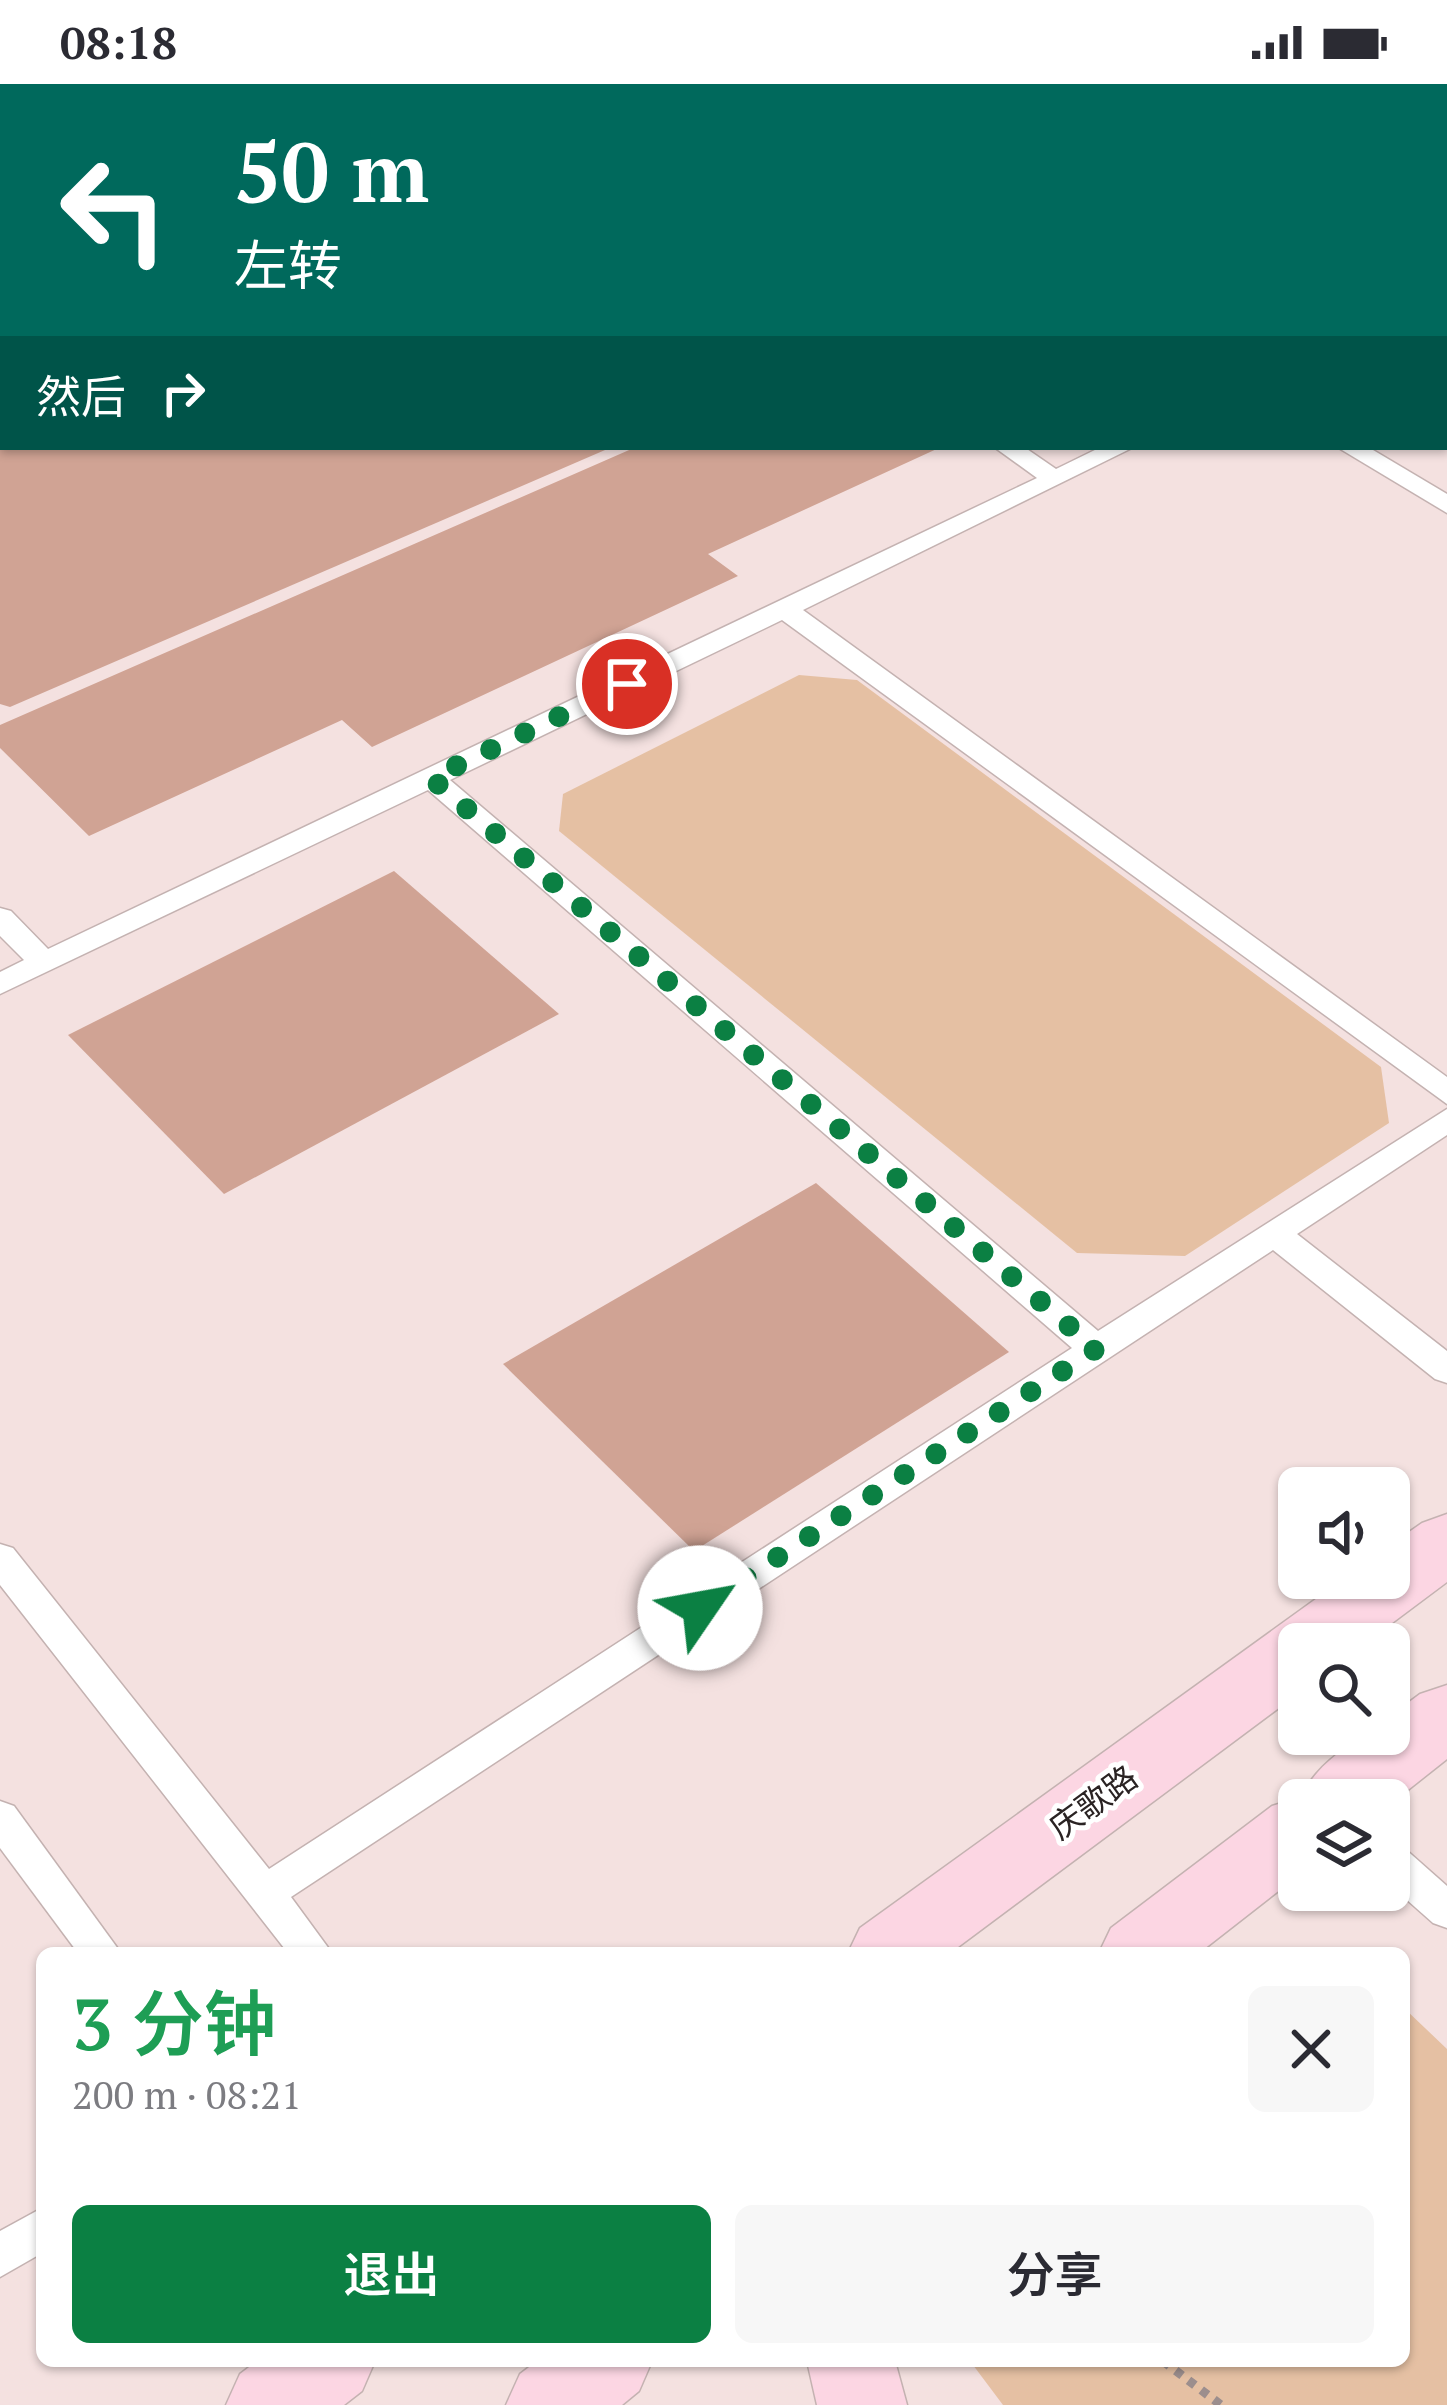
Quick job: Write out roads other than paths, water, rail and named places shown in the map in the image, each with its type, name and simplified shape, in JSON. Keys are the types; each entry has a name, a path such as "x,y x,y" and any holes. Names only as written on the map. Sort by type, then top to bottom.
{"street":[{"path":"1338,1623 1447,1543"},
{"name":"庆歌路","path":"896,1947 1278,1667"},
{"path":"1365,1779 1447,1716"},
{"path":"1147,1947 1278,1846"},
{"path":"271,2405 323,2367"},
{"path":"551,2405 600,2367"},
{"path":"852,2367 862,2405"}],"lane":[{"path":"1010,450 1054,479"},
{"path":"0,984 1115,450"},
{"path":"1355,450 1447,505"},
{"path":"265,1893 1446,1116 784,609"},
{"path":"431,778 1096,1349"},
{"path":"0,917 44,964"},
{"path":"1274,1233 1447,1370"},
{"path":"0,1558 307,1947"},
{"path":"0,1818 97,1947"},
{"path":"1410,1877 1447,1911"},
{"path":"0,2256 36,2232"}]}
